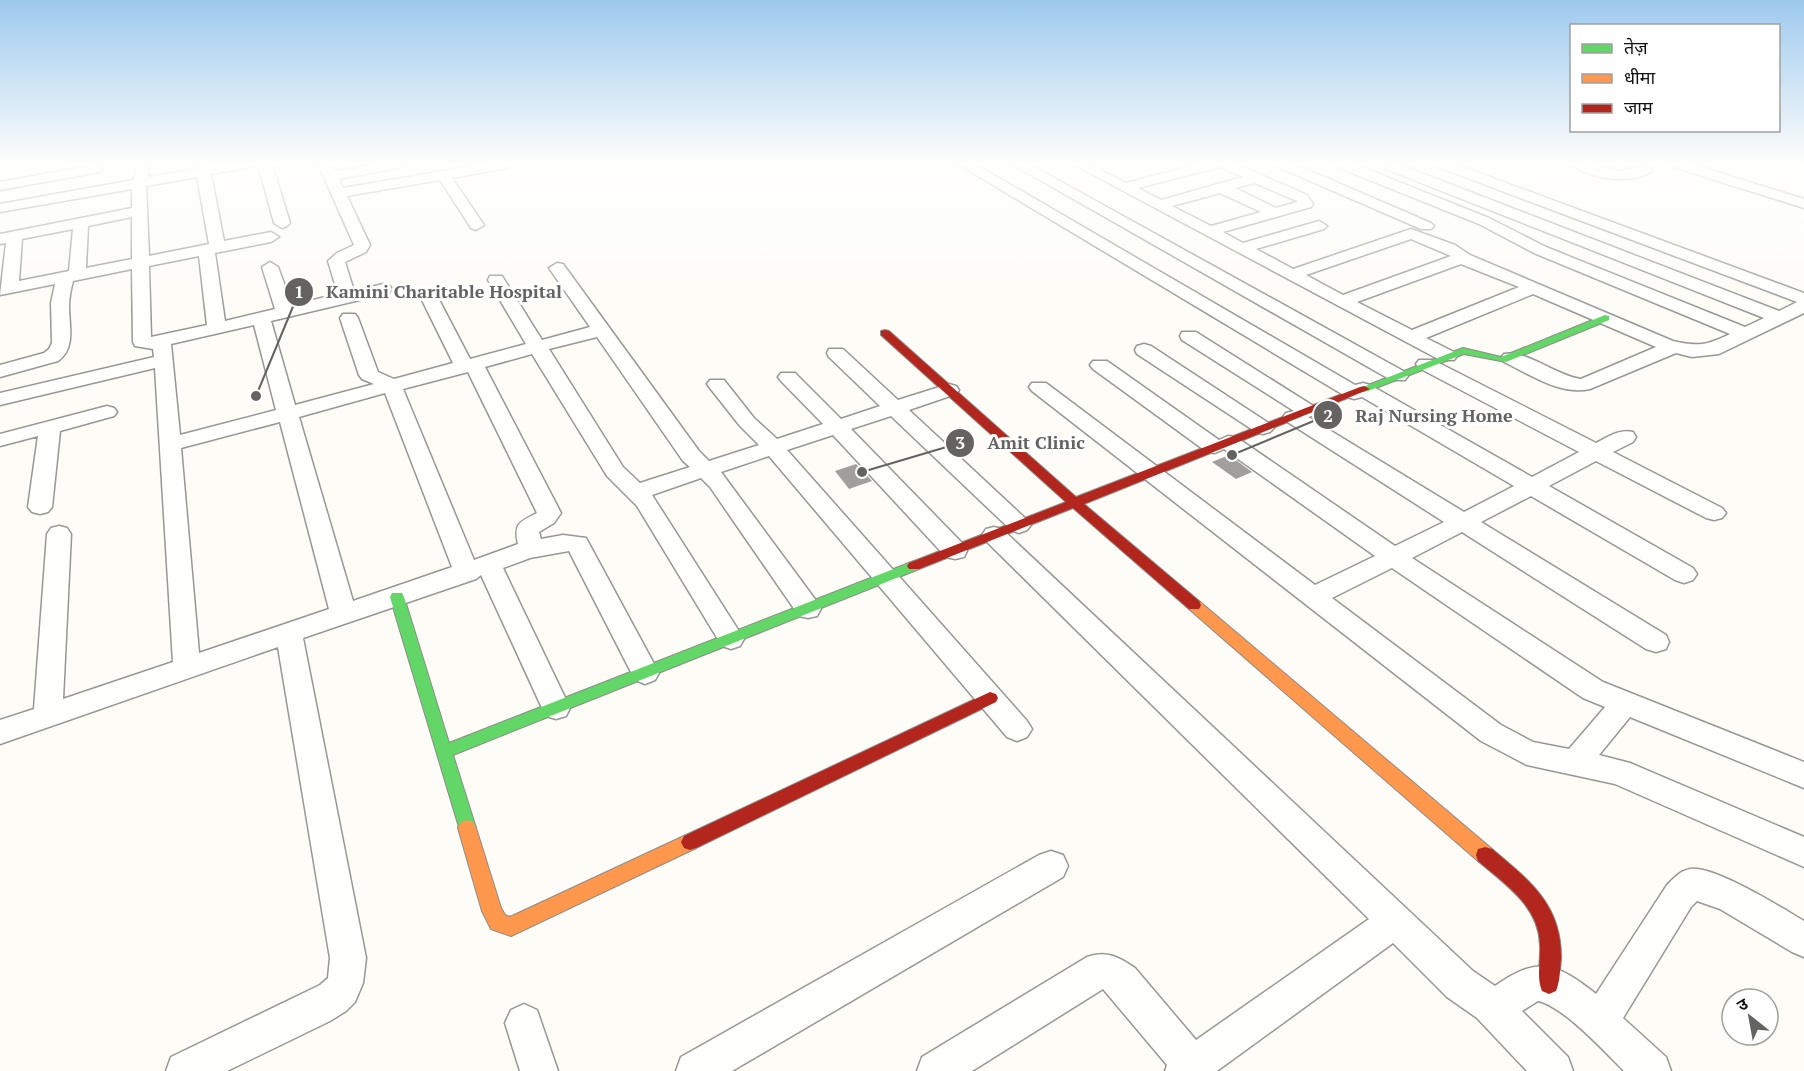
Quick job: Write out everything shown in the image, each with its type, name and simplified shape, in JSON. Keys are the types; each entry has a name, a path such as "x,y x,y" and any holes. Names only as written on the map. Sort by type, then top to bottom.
{"street":[{"path":"125,214 7,237 5,289 271,237"},
{"path":"140,214 142,342 162,350"},
{"path":"208,214 217,328"},
{"path":"279,214 282,223"},
{"path":"348,214 362,245 360,249 336,261 369,375 392,386 478,569 556,708"},
{"path":"469,214 476,225"},
{"path":"1051,214 1358,391 1532,486 1684,574"},
{"path":"1109,214 1398,376"},
{"path":"1178,214 1447,356"},
{"path":"1211,231 1272,214"},
{"path":"1398,214 1426,226"},
{"path":"1466,214 1540,250 1746,334"},
{"path":"1514,214 1780,318"},
{"path":"1577,214 1804,299"},
{"path":"0,371 51,357 58,352 61,343 60,303 71,276 81,223"},
{"path":"1243,248 1319,226"},
{"path":"1293,274 1411,234 1449,248 1464,258 1673,347 1692,351 1712,350 1804,306"},
{"path":"1343,301 1464,258"},
{"path":"270,267 285,312"},
{"path":"557,268 691,456 718,482 808,609"},
{"path":"496,280 615,471 646,501 731,639"},
{"path":"1411,337 1535,287"},
{"path":"0,399 162,350 217,328 285,312 348,308 382,289"},
{"path":"429,296 549,513 546,518 526,531 531,547 525,551"},
{"path":"261,318 344,615"},
{"path":"444,752 1447,356 1463,351 1494,359 1511,358 1605,318"},
{"path":"169,445 600,330"},
{"path":"885,333 1076,503 1540,905 1550,928 1549,984"},
{"path":"1189,336 1463,522 1656,642"},
{"path":"1511,358 1565,383 1583,385 1673,347"},
{"path":"162,350 187,669"},
{"path":"1144,350 1263,428"},
{"path":"836,352 895,408 1007,530 1394,922 1460,984 1490,1005 1554,1071"},
{"path":"1426,364 1714,513"},
{"path":"1100,365 1593,690 1804,775"},
{"path":"788,377 900,490 955,551"},
{"path":"717,384 747,423 774,448 1017,729"},
{"path":"1039,387 1498,737 1527,753 1619,772 1804,852"},
{"path":"637,492 949,390"},
{"path":"0,440 107,412"},
{"path":"40,507 50,427"},
{"path":"1312,597 1463,522 1625,437"},
{"path":"48,716 59,534"},
{"path":"0,732 398,597 525,551 563,543 577,544 645,673"},
{"path":"398,597 492,911 498,922 511,927 990,698"},
{"path":"184,1071 334,999 346,984 348,958 289,634"},
{"path":"1575,763 1624,704"},
{"path":"695,1071 1051,866"},
{"path":"1599,1022 1679,896 1691,884 1699,884 1721,893 1804,940"},
{"path":"936,1071 1100,970 1110,972 1122,981 1188,1068 1394,922"},
{"path":"1490,1005 1503,1004 1533,984 1549,984 1564,993 1599,1022 1652,1071"},
{"path":"524,1023 539,1071"}],"building":[{"path":"1229,455 1252,472 1236,479 1212,462"},
{"path":"856,464 872,481 849,489 835,471"}],"traffic: fast":[{"path":"1364,389 1463,351 1502,360 1605,318"},
{"path":"444,752 914,566"},
{"path":"397,597 467,828"}],"traffic: slow":[{"path":"1194,605 1485,855"},
{"path":"467,828 492,911 498,922 511,927 690,842"}],"traffic: jam":[{"path":"885,333 1075,503 1194,605"},
{"path":"914,566 1364,389"},
{"path":"690,842 990,698"},
{"path":"1485,855 1524,889 1540,909 1546,921 1550,939 1549,984"}],"place":[{"name":"Kamini Charitable Hospital","path":"256,396"},
{"name":"Raj Nursing Home","path":"1232,455"},
{"name":"Amit Clinic","path":"862,472"}]}
